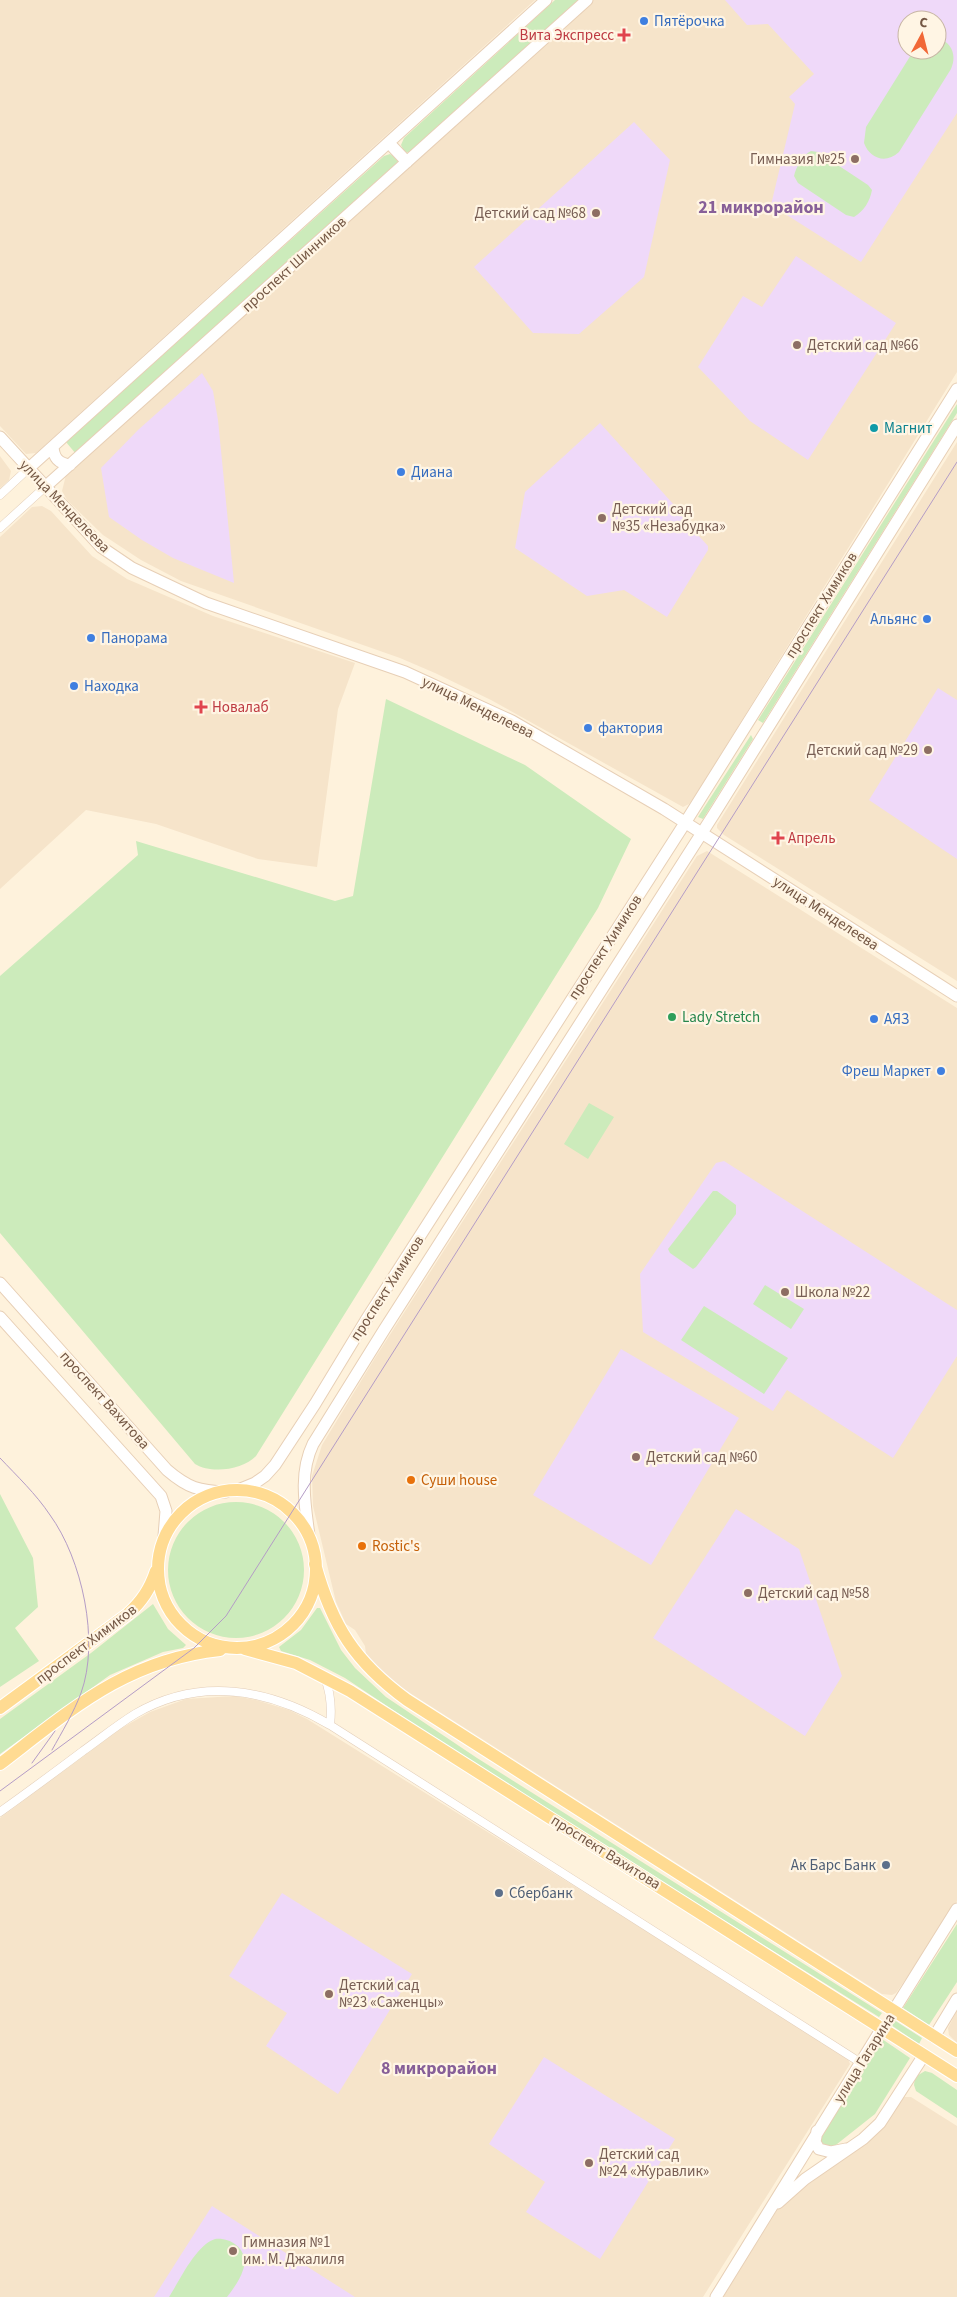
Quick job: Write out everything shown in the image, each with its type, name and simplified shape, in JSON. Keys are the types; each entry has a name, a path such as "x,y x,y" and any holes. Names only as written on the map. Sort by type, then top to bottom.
{"main road":[{"name":"проспект Шинников","path":"28,468 546,0"},
{"name":"проспект Шинников","path":"45,487 587,0"},
{"path":"389,143 407,162"},
{"name":"проспект Химиков","path":"232,1491 260,1480 275,1465 685,823 957,389"},
{"name":"проспект Химиков","path":"309,1535 304,1501 304,1475 308,1455 313,1444 572,1034 754,752 957,425"},
{"name":"улица Менделеева","path":"0,437 101,547 132,568 206,603 355,653 438,686 512,721 685,823 957,996"},
{"path":"53,447 54,457 61,464 70,466"},
{"path":"737,738 747,730 755,730 758,735 754,752"},
{"path":"555,1025 572,1034"},
{"name":"проспект Вахитова","path":"0,1283 167,1470 187,1486 197,1489 260,1494 283,1505 296,1516 309,1535 322,1588 342,1633 357,1656 386,1685 406,1700 957,2051"},
{"name":"проспект Вахитова","path":"0,1317 161,1496 166,1511 164,1536 157,1568 160,1590 177,1621 202,1641 230,1648 245,1649 296,1663 324,1676 504,1787 957,2076"},
{"name":"проспект Вахитова","path":"164,1536 180,1514 191,1505 203,1498 232,1491"},
{"name":"проспект Вахитова","path":"245,1649 268,1642 285,1633 300,1619 313,1587 315,1564"},
{"name":"проспект Химиков","path":"0,1708 135,1608 150,1587 157,1568"},
{"path":"0,1764 73,1709 114,1682 141,1669 175,1658 230,1648"},
{"name":"улица Гагарина","path":"716,2297 773,2208 818,2130 956,1910"},
{"name":"улица Гагарина","path":"773,2208 805,2179 851,2148 880,2123 924,2055 957,1998"},
{"path":"818,2130 815,2142 819,2149 831,2152 851,2148"}],"street":[{"name":"проспект Шинников","path":"0,495 28,468"},
{"name":"проспект Шинников","path":"0,528 45,487"},
{"path":"324,1676 330,1691 332,1710 330,1725"},
{"path":"0,1812 136,1714 184,1695 210,1691 234,1691 258,1695 293,1705 330,1725 861,2063"}],"shaded area":[{"path":"0,0 535,0 36,453 26,454 0,426"},
{"path":"589,0 957,0 957,372 689,804 683,807 491,700 435,673 400,658 181,581 141,560 103,535 67,500 62,491 66,475"},
{"name":"Гимназия №25","path":"725,0 957,0 957,113 861,262 771,205 795,104 789,97 814,74 768,24 747,25"},
{"name":"Детский сад №68","path":"634,122 670,160 644,277 579,334 533,333 474,267"},
{"name":"Детский сад №66","path":"796,256 896,323 808,460 750,421 698,367 743,296 762,307"},
{"path":"202,373 213,391 218,420 234,583 173,558 142,540 109,517 101,468 138,430"},
{"name":"Детский сад №35 «Незабудка»","path":"600,423 684,516 684,520 708,546 708,550 667,617 624,590 587,596 515,548 525,492"},
{"path":"957,442 957,981 724,835 717,828 717,825"},
{"path":"0,456 11,471 9,480 0,488"},
{"path":"42,506 51,511 92,556 127,579 213,616 355,663 338,709 317,867 258,859 156,824 86,810 0,889 0,537 32,507"},
{"name":"Детский сад №29","path":"938,688 957,700 957,859 869,800"},
{"path":"707,851 957,1008 957,1901 912,1970 896,1993 892,1995 882,1994 391,1681 366,1654 365,1646 355,1630 346,1624 336,1602 313,1506 312,1476 322,1445 375,1358 697,856"},
{"name":"Школа №22","path":"724,1161 957,1310 957,1356 893,1458 787,1390 773,1411 643,1332 640,1274 716,1163"},
{"name":"Детский сад №60","path":"621,1349 739,1418 651,1565 533,1495"},
{"name":"Детский сад №58","path":"736,1509 799,1549 842,1676 805,1736 653,1638"},
{"path":"234,1696 256,1700 289,1710 307,1719 847,2057 850,2064 703,2297 0,2297 0,1818 120,1729 150,1712 186,1699"},
{"name":"Детский сад №23 «Саженцы»","path":"282,1893 412,1974 338,2094 266,2046 287,2013 229,1976"},
{"path":"957,2011 957,2043 949,2035 948,2028"},
{"name":"Детский сад №24 «Журавлик»","path":"544,2057 675,2139 600,2259 526,2212 545,2182 489,2144"},
{"path":"904,2097 911,2097 957,2126 957,2297 723,2297 780,2205"},
{"name":"Гимназия №1 им. М. Джалиля","path":"212,2206 355,2297 154,2297"}],"green space":[{"path":"555,0 580,0 409,153 404,151 401,145 404,138"},
{"path":"947,44 950,46 953,54 951,69 899,152 894,156 884,159 870,153 864,143 866,127 908,60 947,60"},
{"path":"811,151 818,152 868,185 872,190 870,198 858,215 854,217 846,215 798,183 794,176 796,169 803,158"},
{"path":"390,154 398,162 76,454 66,442 384,156"},
{"path":"957,404 957,413 763,723 758,720"},
{"path":"386,699 525,765 631,839 598,908 256,1456 243,1465 227,1469 209,1469 195,1464 0,1233 0,976 138,855 136,841 335,901 353,896"},
{"path":"751,735 753,739 703,819 698,817"},
{"path":"589,1103 614,1117 588,1159 564,1144"},
{"path":"713,1191 717,1191 736,1205 736,1214 693,1269 670,1253 668,1249"},
{"path":"765,1285 804,1309 791,1329 753,1304"},
{"path":"704,1306 788,1358 764,1394 681,1340"},
{"path":"0,1494 33,1558 38,1607 15,1628 39,1661 0,1687"},
{"path":"236,1502 262,1507 274,1513 284,1522 293,1532 299,1544 304,1570 299,1596 293,1608 284,1618 274,1627 262,1633 236,1638 210,1633 198,1627 188,1618 179,1608 173,1596 168,1570 173,1544 179,1532 188,1522 198,1513 210,1507"},
{"path":"153,1604 168,1629 186,1645 183,1648 163,1652 110,1675 0,1754 0,1719 91,1653"},
{"path":"317,1608 320,1608 341,1650 355,1668 386,1697 477,1758 882,2013 879,2017 474,1764 345,1678 310,1660 281,1651 279,1647 301,1630"},
{"path":"957,1924 957,1982 929,2025 903,2008"},
{"path":"894,2020 922,2038 919,2044 891,2025"},
{"path":"882,2039 910,2058 875,2114 832,2148 827,2149 820,2143 820,2136"},
{"path":"925,2071 932,2073 957,2090 957,2118 916,2091 914,2085 915,2077"},
{"path":"215,2239 228,2240 233,2243 242,2251 244,2257 245,2263 242,2274 227,2297 169,2297 201,2248"}],"tram line":[{"path":"0,1791 194,1648 226,1616 957,462"},
{"path":"0,1458 39,1500 61,1533 71,1554 85,1601 89,1649 86,1672 78,1700 52,1750"},
{"path":"32,1763 55,1731"}],"place":[{"name":"Пятёрочка","path":"644,21"},
{"name":"Вита Экспресс","path":"624,35"},
{"name":"Гимназия №25","path":"855,159"},
{"name":"Детский сад №68","path":"596,213"},
{"name":"Детский сад №66","path":"797,345"},
{"name":"Магнит","path":"874,428"},
{"name":"Диана","path":"401,472"},
{"name":"Детский сад №35 «Незабудка»","path":"602,518"},
{"name":"Альянс","path":"927,619"},
{"name":"Панорама","path":"91,638"},
{"name":"Находка","path":"74,686"},
{"name":"Новалаб","path":"201,707"},
{"name":"фактория","path":"588,728"},
{"name":"Детский сад №29","path":"928,750"},
{"name":"Апрель","path":"778,838"},
{"name":"Lady Stretch","path":"672,1017"},
{"name":"АЯЗ","path":"874,1019"},
{"name":"Фреш Маркет","path":"941,1071"},
{"name":"Школа №22","path":"785,1292"},
{"name":"Детский сад №60","path":"636,1457"},
{"name":"Суши house","path":"411,1480"},
{"name":"Rostic's","path":"362,1546"},
{"name":"Детский сад №58","path":"748,1593"},
{"name":"Ак Барс Банк","path":"886,1865"},
{"name":"Сбербанк","path":"499,1893"},
{"name":"Детский сад №23 «Саженцы»","path":"329,1994"},
{"name":"Детский сад №24 «Журавлик»","path":"589,2163"},
{"name":"Гимназия №1 им. М. Джалиля","path":"233,2251"}],"district":[{"name":"21 микрорайон","path":"761,207"},
{"name":"8 микрорайон","path":"439,2068"}]}
